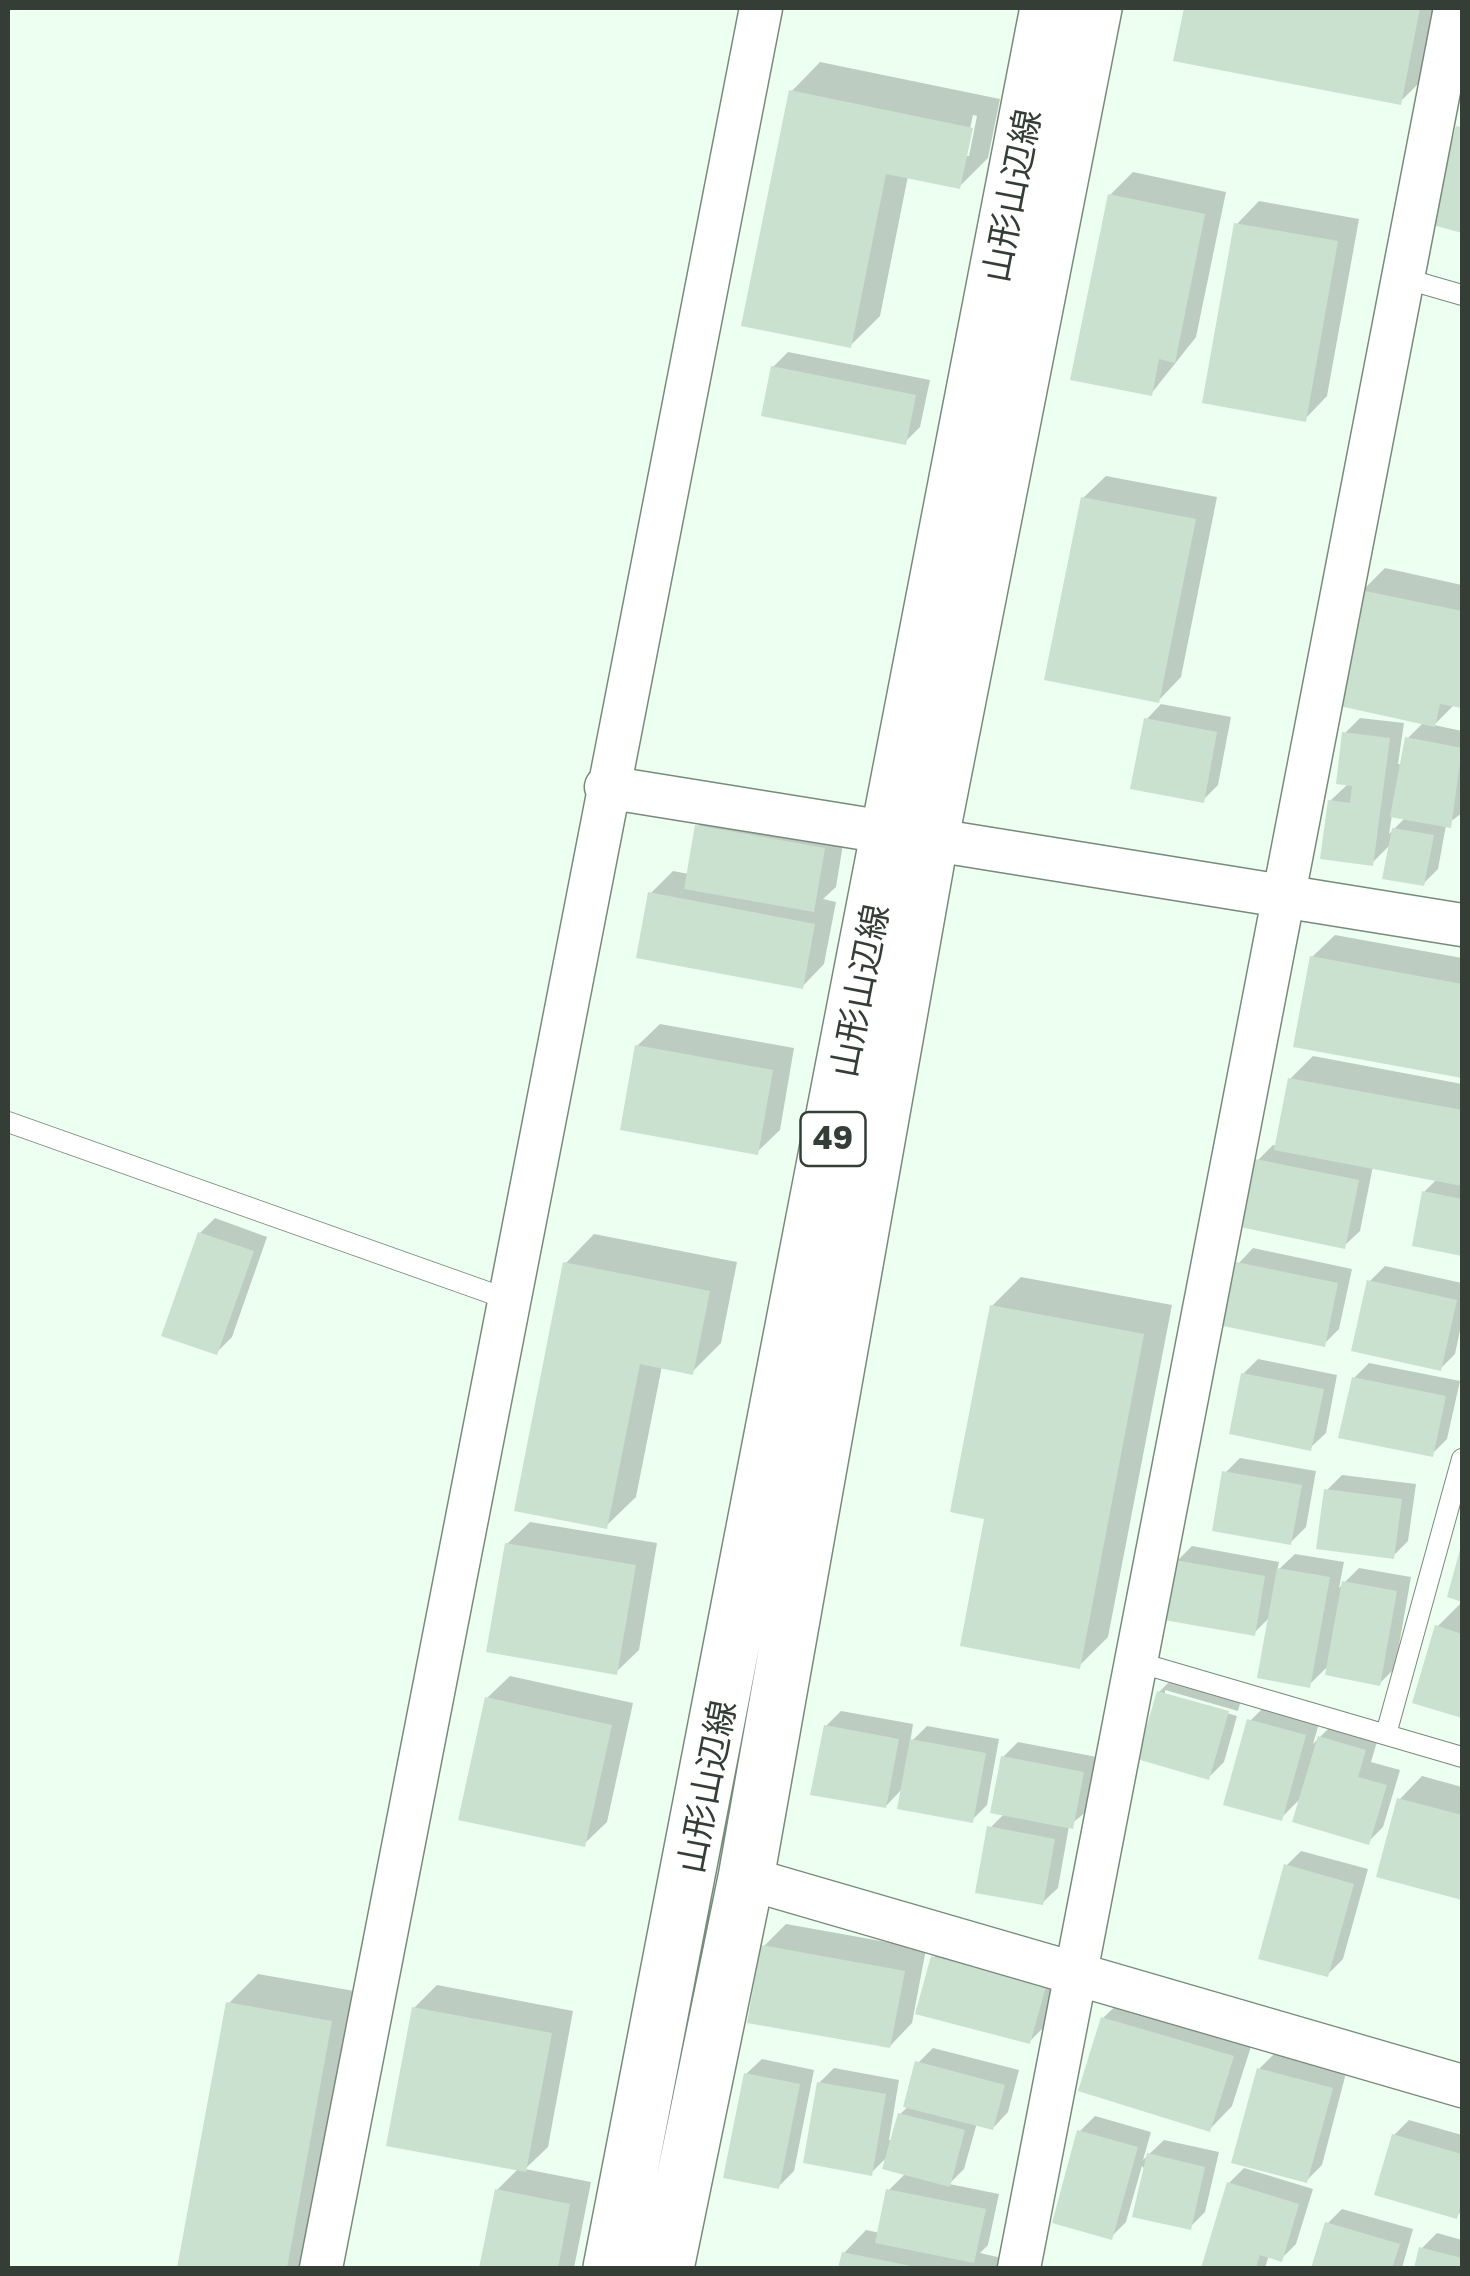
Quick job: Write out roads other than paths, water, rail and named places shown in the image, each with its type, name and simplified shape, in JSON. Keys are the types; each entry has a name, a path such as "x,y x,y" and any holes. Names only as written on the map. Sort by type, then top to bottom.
{"main road":[{"name":"山形山辺線","path":"666,2268 746,1878 1048,8"},
{"name":"山形山辺線","path":"611,2268 911,839 1094,8"}],"street":[{"path":"321,2268 760,8"},
{"path":"1020,2268 1455,8"},
{"path":"606,786 911,839 1462,925"},
{"path":"746,1878 1462,2086"}],"lane":[{"path":"1403,278 1462,295"},
{"path":"8,1122 510,1300"},
{"path":"1386,1734 1462,1459"},
{"path":"1137,1662 1462,1757"}]}
